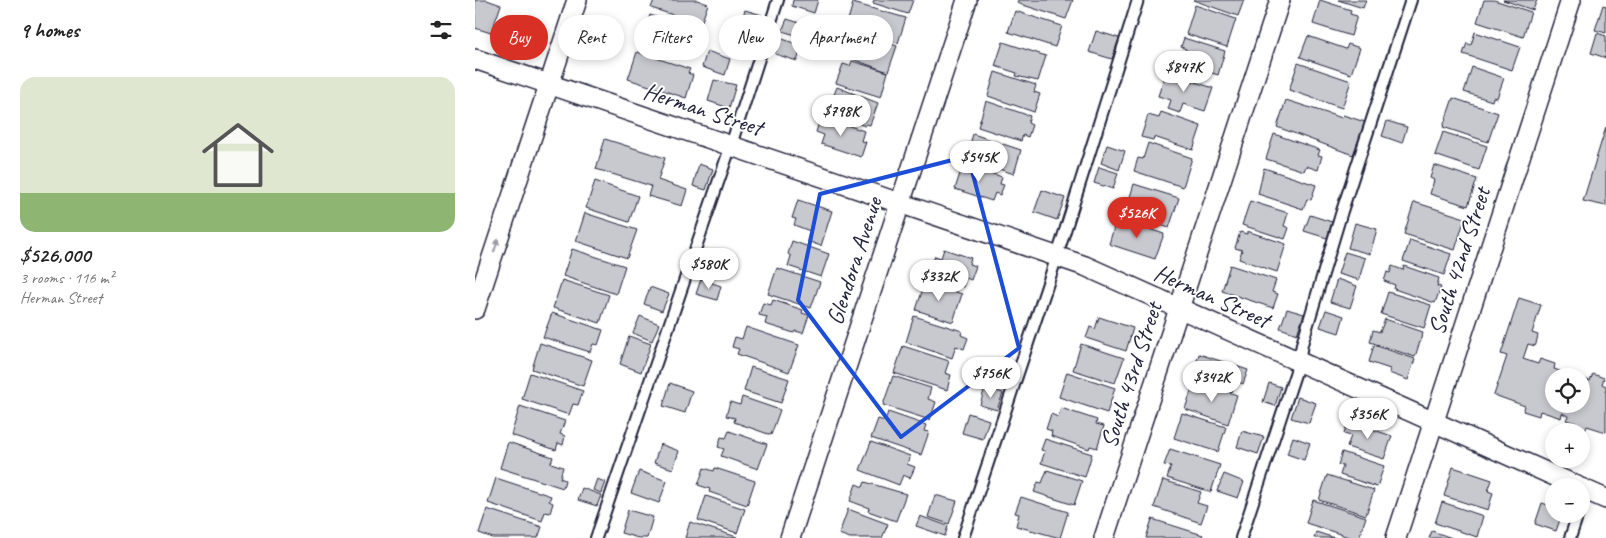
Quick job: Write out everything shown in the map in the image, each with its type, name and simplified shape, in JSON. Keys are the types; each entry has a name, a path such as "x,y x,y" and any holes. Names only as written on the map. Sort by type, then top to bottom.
{"street":[{"path":"475,309 577,0"},
{"name":"Glendora Avenue","path":"790,538 967,0"},
{"name":"South 43rd Street","path":"1103,538 1280,0"},
{"name":"South 42nd Street","path":"1396,538 1571,0"},
{"name":"Herman Street","path":"475,59 1085,266 1433,422 1551,478"},
{"name":"Herman Street","path":"1590,495 1606,499"}],"lane":[{"path":"596,538 731,145 778,0"},
{"path":"963,538 1057,256 1138,0"},
{"path":"1241,538 1299,362 1302,344 1342,212 1411,0"},
{"path":"1570,538 1575,523"}],"highlighted area":[{"path":"968,156 1019,348 901,437 798,300 820,194"}],"building":[{"path":"475,0 487,0 501,5 497,15 490,15 490,33 475,28"},
{"path":"654,0 697,0 708,4 704,15 673,15 651,8"},
{"path":"793,0 818,0 814,13 792,6"},
{"path":"874,0 913,0 908,14 873,3"},
{"path":"1018,0 1073,0 1066,19 1017,3"},
{"path":"1193,0 1244,0 1238,16"},
{"path":"1320,0 1351,10 1350,14 1357,16 1351,36 1313,24"},
{"path":"1338,0 1366,0 1363,8"},
{"path":"1484,0 1494,0 1531,12 1523,37 1477,22"},
{"path":"1503,0 1537,0 1533,10"},
{"path":"853,3 906,18 898,43 893,42 893,15 849,15"},
{"path":"1195,5 1236,19 1227,47 1186,34"},
{"path":"1603,5 1606,6 1606,33 1595,30"},
{"path":"745,10 762,15 743,15"},
{"path":"1015,11 1062,26 1055,47 1008,32"},
{"path":"787,19 791,20 791,34 782,31"},
{"path":"1096,31 1119,38 1112,59 1089,52"},
{"path":"1475,32 1520,47 1512,70 1463,54 1467,43 1471,45"},
{"path":"1597,33 1606,36 1606,58 1591,53"},
{"path":"1308,36 1346,49 1348,44 1360,48 1351,74 1300,57"},
{"path":"781,38 791,42 791,59 781,56"},
{"path":"1184,38 1225,51 1218,75 1182,63 1186,49 1181,47"},
{"path":"1003,42 1046,56 1038,81 1016,76 1017,73 995,66"},
{"path":"893,45 897,46 893,58"},
{"path":"709,52 719,55 719,60 730,60 725,75 702,67 704,60 709,60"},
{"path":"634,60 662,60 690,69 688,73 693,75 686,98 628,79"},
{"path":"855,60 892,60 888,72"},
{"path":"852,61 888,72 881,97 836,83 843,64 850,66"},
{"path":"1298,63 1351,81 1342,108 1289,90"},
{"path":"1472,67 1504,78 1497,98 1493,97 1492,101 1464,92"},
{"path":"995,72 1036,85 1034,92 1040,94 1034,112 988,96"},
{"path":"1166,72 1213,88 1205,111 1183,104 1180,113 1168,109 1171,100 1158,96"},
{"path":"714,80 736,85 729,108 708,101"},
{"path":"837,87 878,103 870,125 866,124 865,126 836,115 840,103 832,100"},
{"path":"1453,98 1498,113 1488,142 1443,127"},
{"path":"1286,100 1342,118 1343,115 1365,122 1353,155 1277,127"},
{"path":"986,101 1030,116 1028,123 1032,125 1028,137 1023,135 1021,141 978,127"},
{"path":"1161,112 1201,126 1193,150 1154,137 1153,140 1141,137 1148,115 1159,118"},
{"path":"821,116 864,131 861,141 866,142 861,157 821,144 824,135 816,132"},
{"path":"1387,121 1407,127 1402,143 1382,136"},
{"path":"1606,127 1606,206 1583,201"},
{"path":"1443,132 1487,146 1479,170 1435,155"},
{"path":"973,134 1021,150 1014,174 966,158"},
{"path":"1274,134 1320,150 1318,155 1322,156 1318,170 1306,166 1304,171 1266,159"},
{"path":"605,139 665,158 658,180 687,190 682,206 648,196 651,186 596,169"},
{"path":"1148,143 1192,158 1183,187 1134,171 1138,158 1143,159"},
{"path":"1107,145 1125,151 1119,170 1101,163"},
{"path":"699,164 713,169 706,190 693,186"},
{"path":"963,164 1002,177 1000,184 1004,185 1000,195 995,193 992,201 955,189"},
{"path":"1434,165 1477,179 1468,206 1430,194 1434,180 1430,178"},
{"path":"1099,167 1118,173 1113,189 1094,183"},
{"path":"1264,168 1316,185 1311,200 1307,199 1303,209 1258,194"},
{"path":"595,181 638,196 629,222 586,208"},
{"path":"1134,184 1179,198 1169,228 1125,213"},
{"path":"1042,190 1065,198 1057,220 1034,212"},
{"path":"798,200 832,211 821,246 807,241 810,231 794,225 796,219 792,218"},
{"path":"1250,201 1288,213 1284,226 1289,228 1285,239 1242,225"},
{"path":"1414,202 1465,218 1455,250 1404,234"},
{"path":"585,213 637,230 627,258 576,241"},
{"path":"1310,215 1332,222 1327,238 1304,231"},
{"path":"1125,221 1164,234 1155,259 1109,244 1115,224 1123,227"},
{"path":"1355,223 1377,229 1370,254 1348,248"},
{"path":"1247,231 1286,244 1277,272 1239,259 1242,250 1235,248 1240,232 1247,234"},
{"path":"1410,240 1451,254 1444,275 1403,261"},
{"path":"792,241 829,254 821,277 788,266 791,256 788,254"},
{"path":"572,249 625,266 616,294 563,276"},
{"path":"944,249 971,258 969,264 976,266 971,280 966,278 963,287 934,278 937,269 931,267 935,256 941,258"},
{"path":"1345,252 1365,258 1359,280 1338,274"},
{"path":"1230,265 1276,280 1272,292 1278,294 1273,308 1222,291"},
{"path":"1392,266 1403,270 1404,266 1439,278 1437,286 1441,287 1435,303 1394,289 1395,285 1384,281 1387,272 1390,273"},
{"path":"777,268 820,282 811,308 768,294"},
{"path":"701,279 721,286 717,300 696,294"},
{"path":"1337,279 1357,286 1350,308 1330,302"},
{"path":"562,280 609,295 600,323 553,308"},
{"path":"925,282 962,294 953,322 916,310"},
{"path":"650,287 669,294 662,311 644,304"},
{"path":"1388,292 1431,305 1424,328 1381,314"},
{"path":"1519,298 1541,305 1532,333 1538,335 1536,344 1535,346 1528,344 1523,359 1538,364 1540,359 1555,364 1554,368 1545,368 1545,413 1540,411 1539,416 1523,411 1525,406 1494,395 1507,356 1501,354"},
{"path":"773,300 803,310 802,313 809,315 803,333 795,331 794,333 765,324 767,317 759,315 763,303 771,305"},
{"path":"1287,309 1304,314 1297,334 1280,328"},
{"path":"1326,310 1344,316 1339,333 1320,327"},
{"path":"552,313 603,330 598,345 593,344 590,352 543,337"},
{"path":"640,316 659,324 652,341 633,333"},
{"path":"914,316 962,331 961,335 968,338 964,349 956,346 952,358 906,342"},
{"path":"1099,317 1133,328 1126,351 1086,338 1090,327 1095,329"},
{"path":"1385,319 1423,332 1415,357 1370,342 1373,330 1380,332"},
{"path":"746,327 799,345 789,372 737,354 739,349 732,347 735,337 742,339"},
{"path":"629,336 651,344 641,372 620,364"},
{"path":"540,343 592,360 583,386 532,369"},
{"path":"1081,344 1124,358 1115,383 1073,370"},
{"path":"1374,345 1415,359 1408,380 1389,373 1390,369 1369,362"},
{"path":"903,346 949,361 945,373 951,375 947,390 894,373"},
{"path":"1199,354 1248,370 1243,384 1236,381 1232,392 1191,379"},
{"path":"751,367 789,379 781,403 744,391"},
{"path":"1067,372 1115,388 1107,413 1059,397"},
{"path":"530,373 583,391 578,405 573,404 569,415 522,399"},
{"path":"1593,374 1604,378 1602,384 1606,386 1606,432 1590,427 1590,423 1576,423 1566,420 1568,416 1562,413 1590,413 1590,381"},
{"path":"893,376 931,388 928,399 936,402 930,420 883,405"},
{"path":"670,383 692,391 685,413 663,406"},
{"path":"1202,383 1237,395 1228,424 1185,409 1191,391 1199,393"},
{"path":"1269,383 1281,387 1275,406 1263,402"},
{"path":"985,387 1003,393 997,410 980,405"},
{"path":"742,397 780,410 771,435 734,422 735,418 726,416 730,402 740,405"},
{"path":"1298,397 1316,403 1309,423 1291,418"},
{"path":"520,406 565,421 560,434 565,436 563,445 558,443 556,450 511,435"},
{"path":"1061,408 1097,420 1096,424 1104,426 1097,448 1090,446 1089,449 1051,436 1052,431 1046,429 1051,414 1058,417"},
{"path":"888,412 926,425 924,431 929,432 921,455 871,438 878,419 885,421"},
{"path":"968,413 989,420 983,439 962,433"},
{"path":"1182,413 1226,427 1218,452 1174,438"},
{"path":"1546,413 1562,413 1561,418"},
{"path":"1348,421 1392,436 1384,459 1347,447 1351,436 1344,434"},
{"path":"729,431 767,444 758,469 721,456 724,449 718,447 721,437 726,438"},
{"path":"1242,431 1264,437 1258,454 1237,447"},
{"path":"1293,437 1310,443 1304,460 1287,454"},
{"path":"1045,439 1092,454 1085,477 1041,463 1045,451 1041,450"},
{"path":"508,442 553,457 551,463 563,467 560,478 565,480 563,488 500,468"},
{"path":"871,442 910,456 907,464 915,467 910,478 903,475 899,485 860,470"},
{"path":"660,444 679,451 673,469 654,463"},
{"path":"1170,449 1220,465 1211,492 1167,478 1171,466 1164,465"},
{"path":"1342,452 1384,466 1377,487 1340,475 1343,466 1338,465"},
{"path":"1453,467 1492,480 1488,491 1493,493 1488,510 1444,496"},
{"path":"704,468 714,471 715,468 755,481 747,505 709,492 710,489 698,485"},
{"path":"1047,470 1082,481 1074,505 1034,492 1038,482 1042,483"},
{"path":"639,471 667,481 659,503 631,493"},
{"path":"1224,474 1244,482 1238,498 1217,491"},
{"path":"1327,475 1374,490 1366,515 1319,500"},
{"path":"496,478 551,496 549,501 553,503 550,513 545,512 542,521 488,503"},
{"path":"597,479 605,482 601,493 593,490"},
{"path":"1163,480 1201,492 1197,503 1207,506 1201,523 1154,507"},
{"path":"865,482 906,494 896,521 868,511 869,508 850,501 856,484 863,487"},
{"path":"582,488 601,495 597,506 578,500"},
{"path":"935,495 957,501 949,524 928,517"},
{"path":"706,496 745,509 737,533 698,520"},
{"path":"1021,497 1068,512 1060,538 1016,526 1019,514 1015,513"},
{"path":"1313,500 1366,517 1359,538 1352,538 1306,523"},
{"path":"1442,502 1483,516 1477,537 1435,523"},
{"path":"1542,503 1545,504 1545,523 1559,523 1556,531 1535,524"},
{"path":"487,509 542,527 538,538 493,538 479,533"},
{"path":"848,509 888,524 882,538 850,538 839,534"},
{"path":"628,510 653,517 647,538 638,538 621,533"},
{"path":"920,516 948,526 945,536 916,526"},
{"path":"1152,519 1203,535 1202,538 1146,538"},
{"path":"690,522 737,537 685,538"},
{"path":"1432,531 1452,538 1429,538"},
{"path":"1316,532 1335,538 1314,538"}]}
